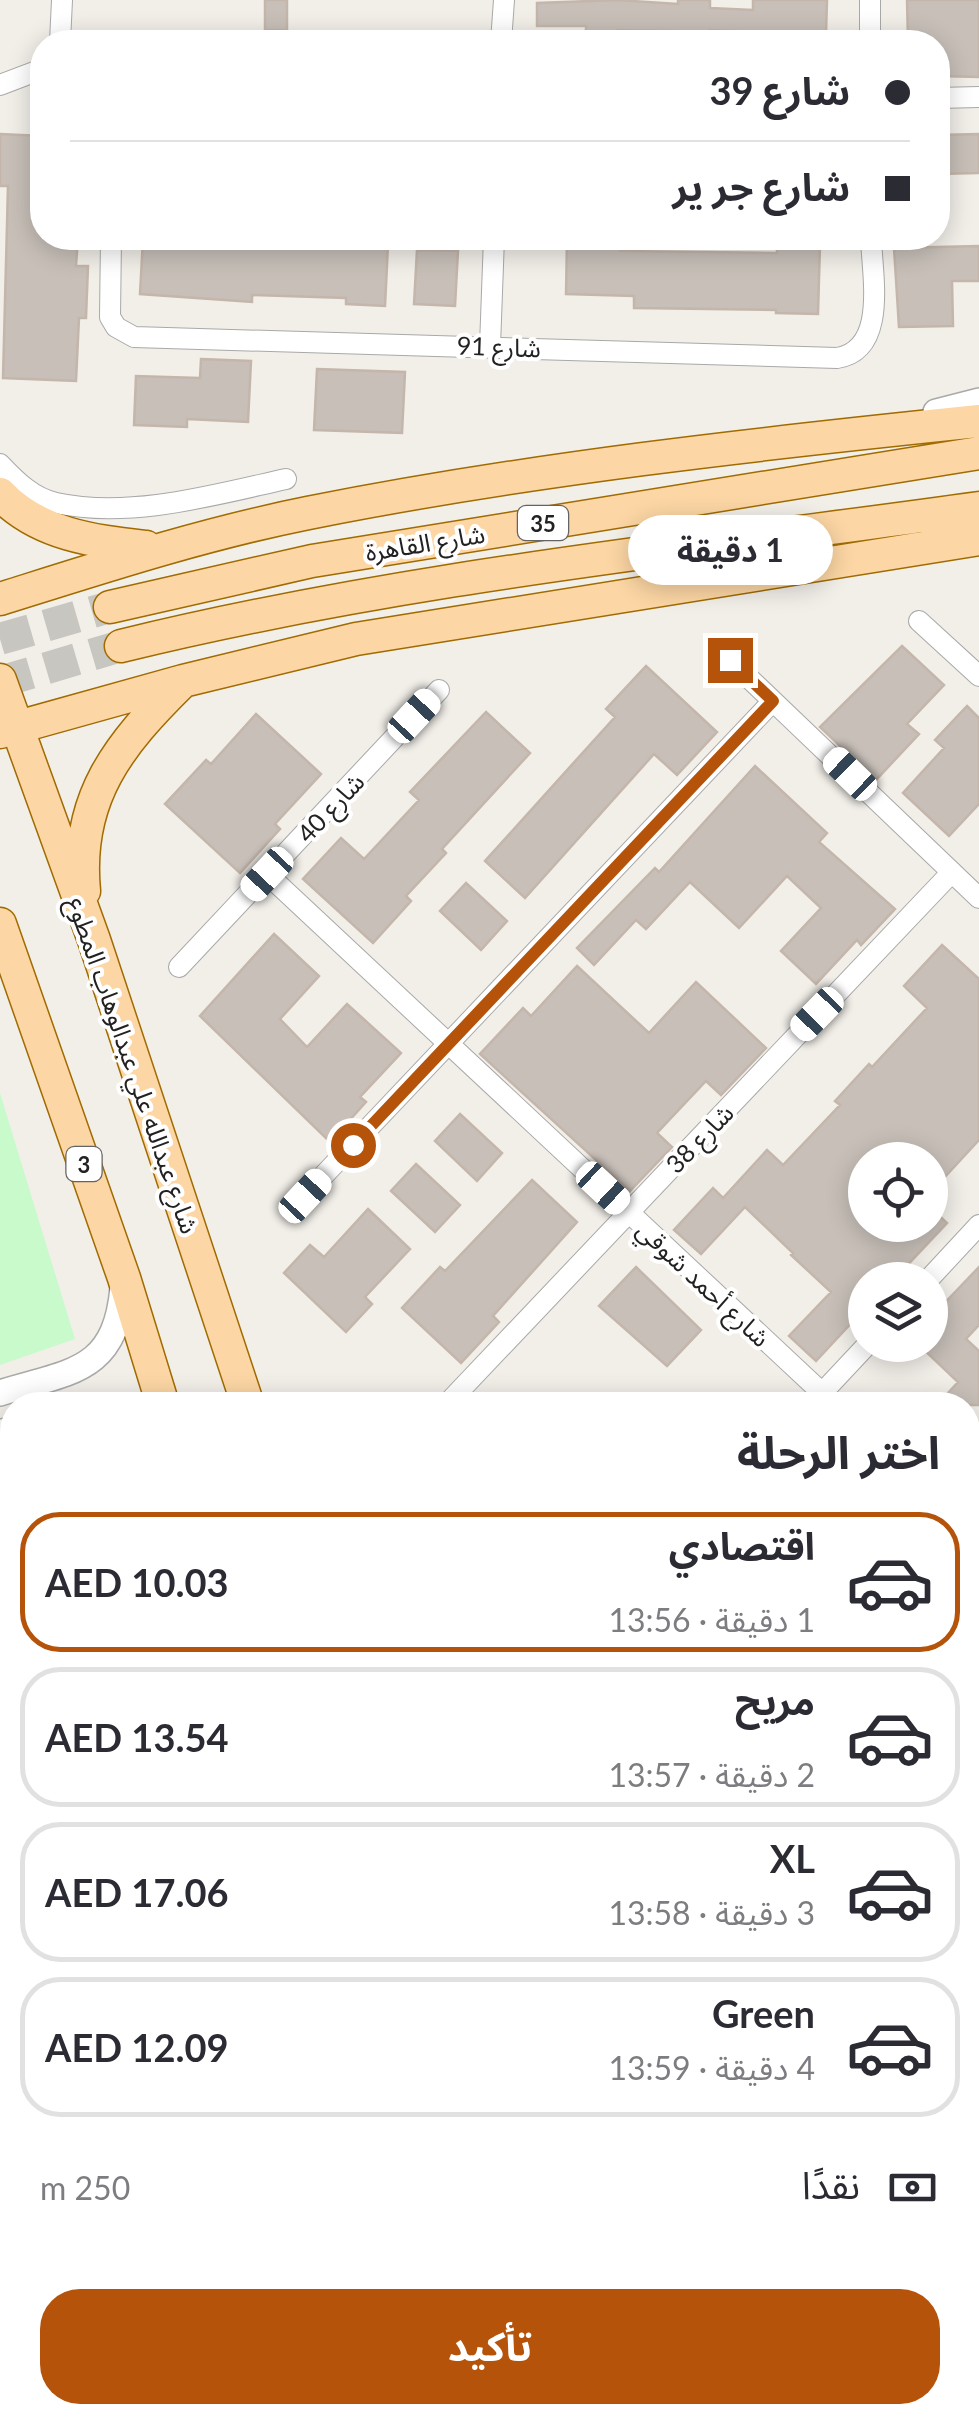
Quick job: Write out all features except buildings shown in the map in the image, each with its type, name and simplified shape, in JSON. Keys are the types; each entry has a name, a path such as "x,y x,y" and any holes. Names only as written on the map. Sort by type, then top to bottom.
{"main road":[{"path":"0,599 161,549 305,514 526,475 888,430 978,407"},
{"name":"شارع القاهرة","path":"110,607 312,561 979,453"},
{"path":"0,494 22,514 64,533 161,549"},
{"name":"شارع القاهرة","path":"121,646 243,616 369,593 979,508"},
{"path":"7,729 183,681 374,636 979,539"},
{"name":"شارع عبدالله علي عبدالوهاب المطوع","path":"0,680 7,729 94,940 244,1392"},
{"path":"94,940 83,876 91,812 118,752 137,726 183,681"},
{"name":"3","path":"0,924 8,959 124,1278 160,1392"}],"street":[{"path":"61,30 62,0"},
{"path":"503,30 504,0"},
{"path":"870,0 870,30"},
{"path":"0,85 30,74"},
{"path":"950,98 979,97"},
{"name":"شارع 91","path":"111,250 110,316 120,330 134,337 848,356 863,345 870,331 872,250"},
{"path":"490,346 494,250"},
{"path":"0,464 30,492 54,502 93,507 190,498 286,479"},
{"path":"919,622 979,676"},
{"path":"730,660 979,898"},
{"name":"شارع 40","path":"178,966 439,690"},
{"path":"305,1196 773,701"},
{"name":"شارع 38","path":"458,1392 952,872"},
{"name":"شارع أحمد شوقي","path":"267,874 821,1392"},
{"path":"945,1262 979,1225"},
{"path":"3,1392 79,1368 100,1354 118,1322 124,1278"},
{"path":"834,1392 855,1362"}],"green space":[{"path":"0,1093 75,1339 0,1365"}],"tunnel":[{"path":"0,639 110,607"},
{"path":"0,682 121,646"}],"route":[{"path":"353,1145 773,701 730,660"}]}
